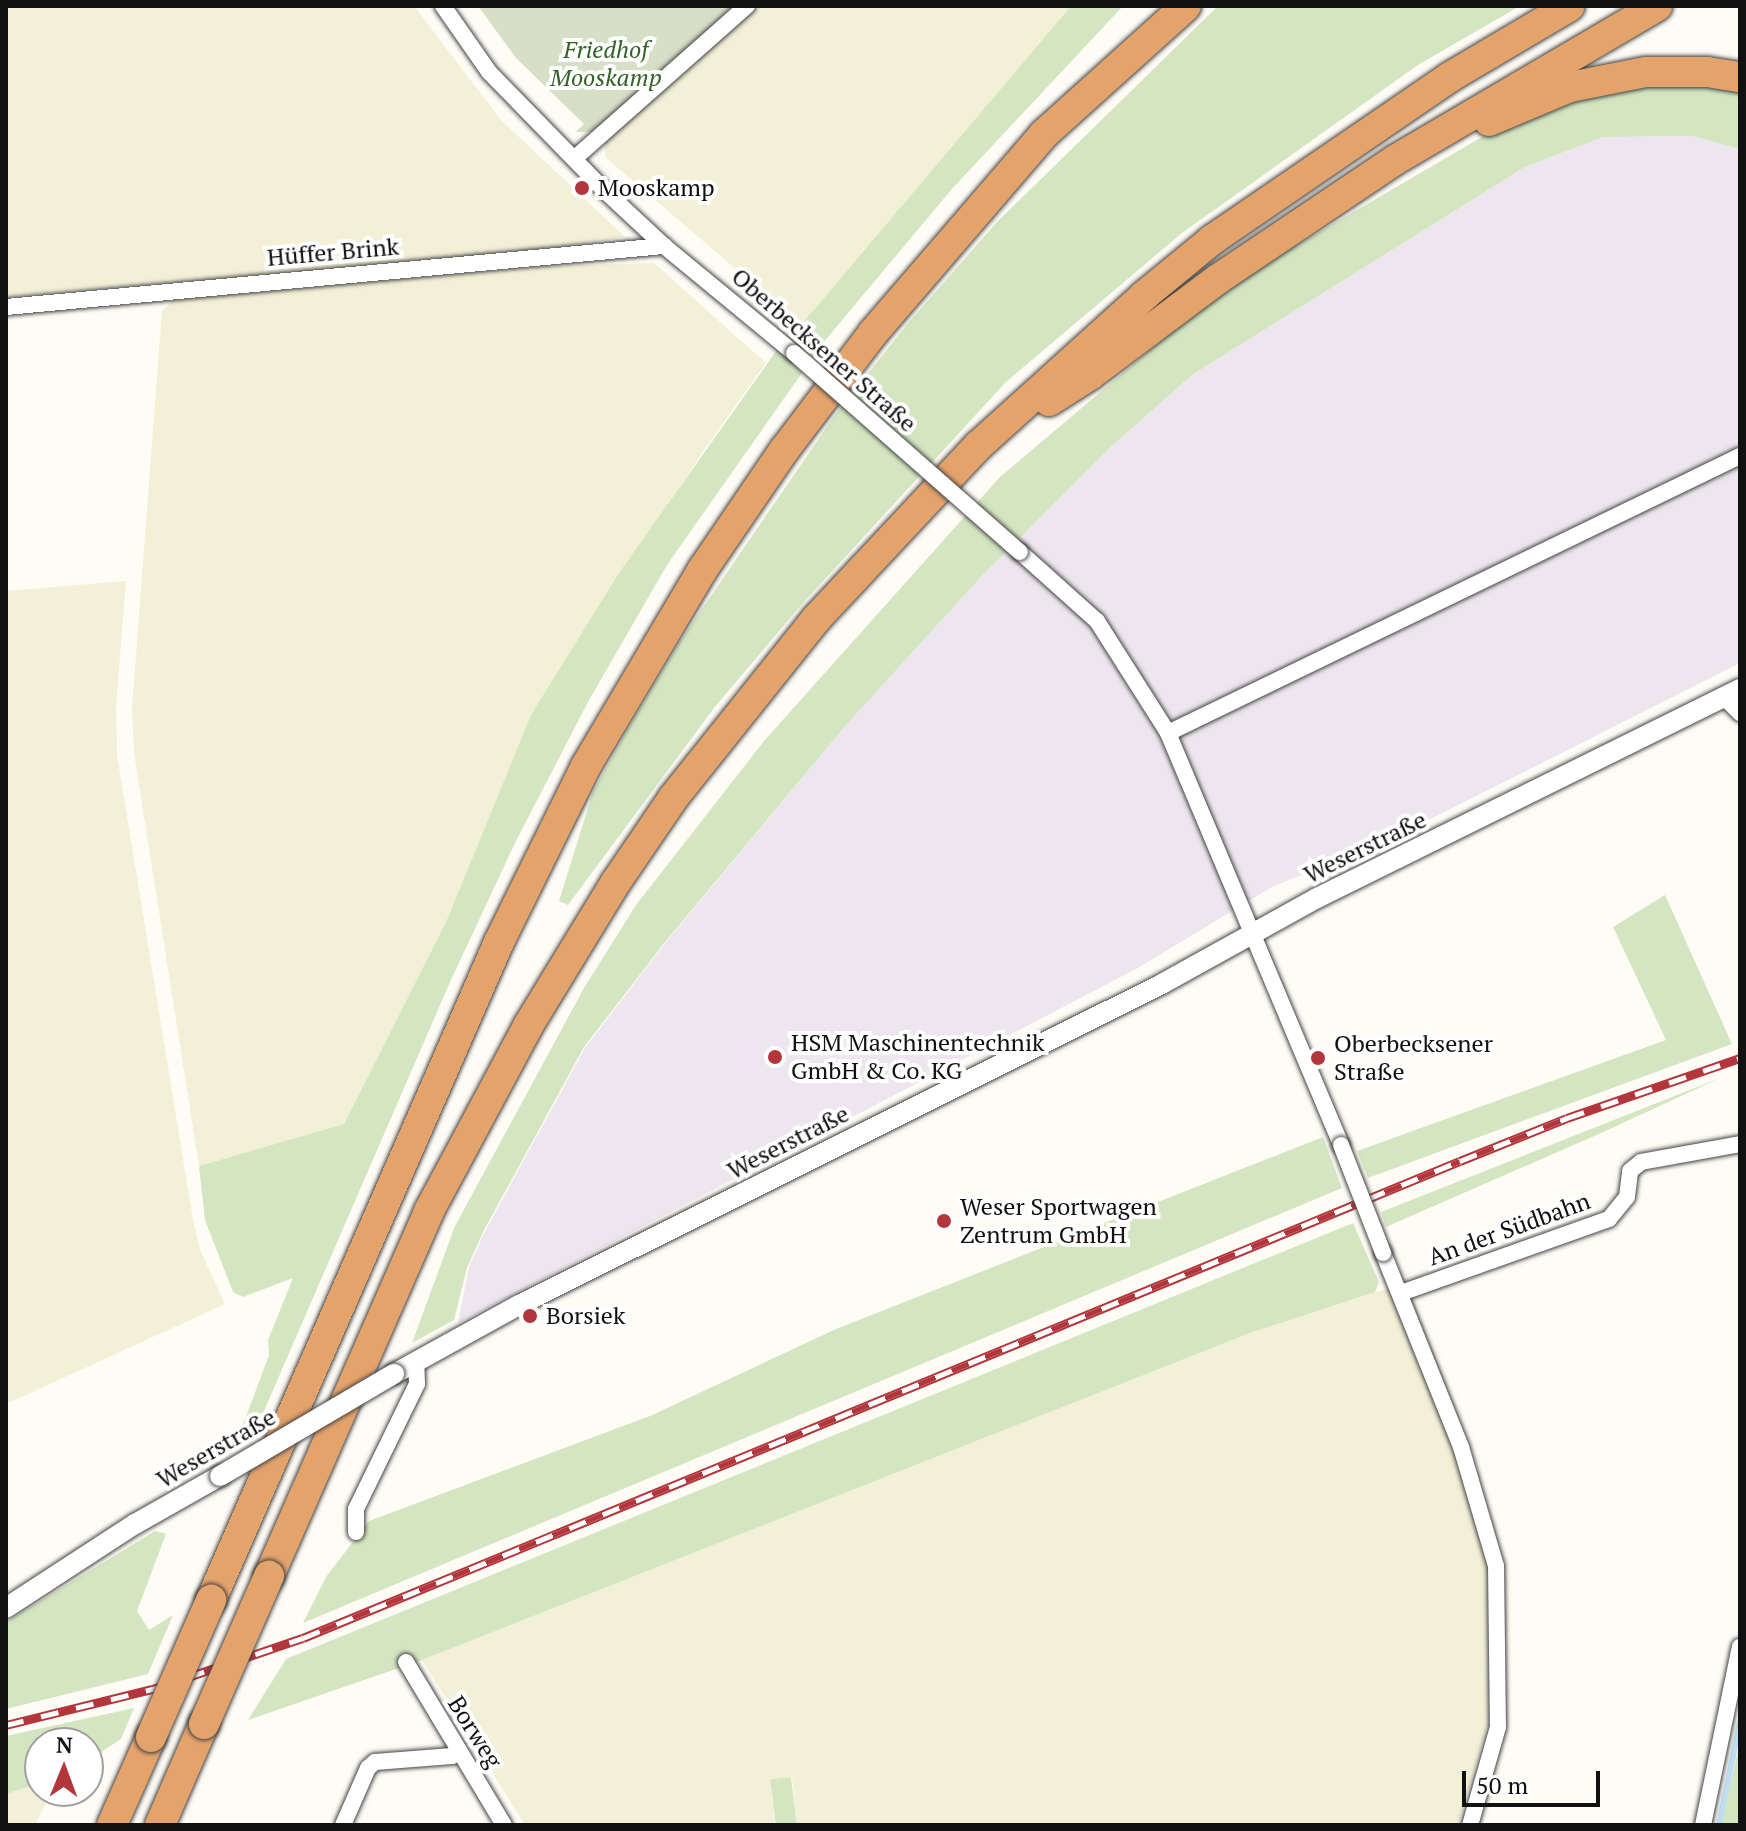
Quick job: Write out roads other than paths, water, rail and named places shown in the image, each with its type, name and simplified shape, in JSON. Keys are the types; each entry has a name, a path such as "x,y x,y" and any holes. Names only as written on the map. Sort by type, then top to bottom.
{"highway":[{"path":"1143,41 1171,6"},
{"path":"112,1825 499,942 586,766 703,569 785,449 873,333 1044,134 1143,41 1186,6"},
{"path":"160,1825 429,1211 528,1026 616,882 674,797 817,618 978,446 1145,295 1212,240 1450,77 1570,6"},
{"path":"978,446 1090,375 1218,279 1395,160 1657,6"},
{"path":"1395,160 1570,87 1646,72 1707,72 1740,77"}],"street":[{"name":"Oberbecksener Straße","path":"443,6 489,72 664,246 794,353 1097,621 1168,733 1401,1293 1461,1447 1496,1566 1498,1727 1470,1825"},
{"path":"575,158 747,6"},
{"name":"Hüffer Brink","path":"6,307 664,246"},
{"path":"1168,733 1740,456"},
{"path":"1732,693 1740,713"},
{"name":"Weserstraße","path":"6,1608 135,1524 519,1305 1162,984 1252,932 1732,693"},
{"name":"An der Südbahn","path":"1401,1293 1609,1219 1627,1197 1630,1171 1641,1162 1740,1144"},
{"path":"356,1532 356,1509 417,1384 416,1361"},
{"path":"1703,1825 1740,1647"},
{"name":"Borweg","path":"406,1662 504,1825"},
{"path":"343,1825 368,1768 375,1762 452,1756 459,1751"}],"waterway":[{"path":"1719,1825 1740,1722"}],"railway":[{"path":"6,1725 153,1689 303,1638 1460,1161 1567,1118 1740,1058"}],"place":[{"name":"Mooskamp","path":"582,188"},
{"name":"HSM Maschinentechnik GmbH & Co. KG","path":"775,1057"},
{"name":"Oberbecksener Straße","path":"1318,1058"},
{"name":"Weser Sportwagen Zentrum GmbH","path":"944,1221"},
{"name":"Borsiek","path":"530,1316"}],"park label":[{"name":"Friedhof Mooskamp","path":"606,64"}]}
